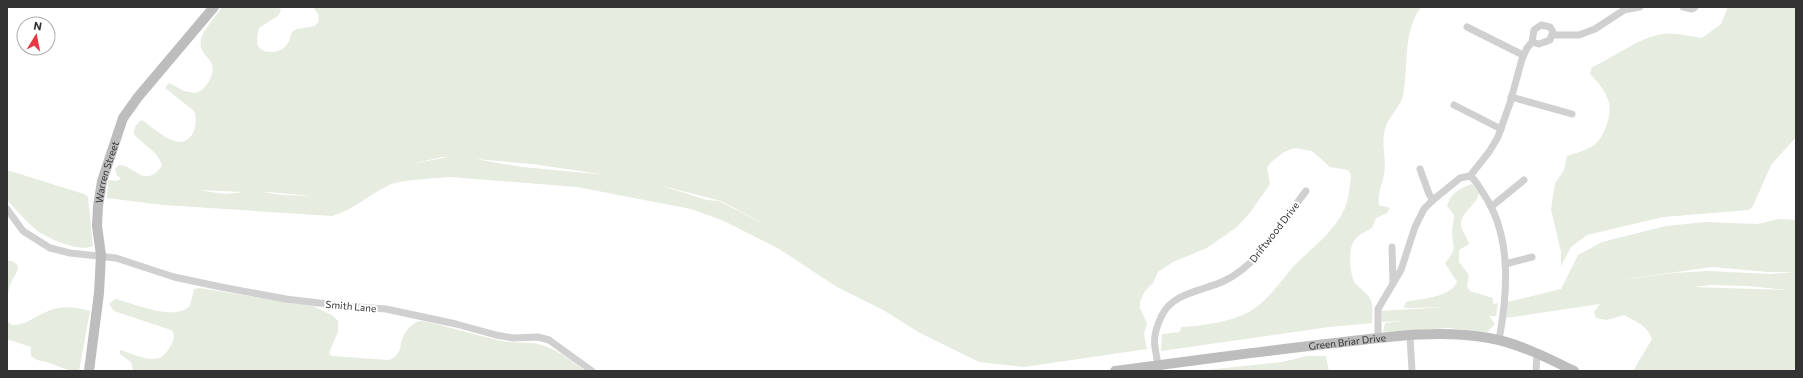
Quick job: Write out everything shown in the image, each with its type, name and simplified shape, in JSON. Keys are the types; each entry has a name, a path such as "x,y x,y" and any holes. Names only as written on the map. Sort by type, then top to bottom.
{"street":[{"name":"Warren Street","path":"89,371 99,293 101,255 97,226 98,206 102,181 123,118 138,97 214,7"},
{"path":"1552,35 1579,35 1596,29 1624,10 1640,7"},
{"path":"1683,7 1685,9 1692,9 1695,7"},
{"path":"1378,338 1378,309 1401,270 1415,226 1424,209 1460,178 1470,176 1489,152 1500,129 1523,55 1532,42 1534,30 1541,25 1550,27 1553,32 1546,42 1539,44 1532,42"},
{"path":"1467,27 1523,55"},
{"path":"1511,97 1572,114"},
{"path":"1454,105 1500,129"},
{"path":"1420,169 1429,194 1433,200"},
{"path":"1470,176 1474,179 1500,225 1505,264 1504,306 1499,340"},
{"path":"1491,207 1524,180"},
{"name":"Driftwood Drive","path":"1158,368 1155,335 1161,316 1167,307 1174,299 1223,281 1243,270 1254,260 1306,191"},
{"name":"Smith Lane","path":"7,209 24,231 50,248 70,253 101,255 116,258 174,277 286,299 386,309 456,324 496,335 513,338 538,337 549,340 592,371"},
{"path":"1392,248 1393,283"},
{"path":"1505,264 1532,257"},
{"name":"Green Briar Drive","path":"1115,371 1158,368 1378,338 1460,334 1499,340 1537,354 1574,371"},
{"path":"1410,336 1412,371"},
{"path":"1536,371 1537,354"}],"shaded area":[{"path":"222,7 279,7 281,10 279,15 259,28 257,36 258,46 260,49 273,52 285,47 292,32 297,29 315,26 319,21 318,14 313,7 1421,7 1411,28 1407,50 1403,96 1384,132 1385,169 1379,193 1379,205 1390,208 1387,213 1376,218 1372,228 1357,238 1351,247 1350,252 1350,263 1353,279 1357,286 1371,300 1372,323 1329,327 1161,351 1162,334 1180,332 1181,327 1198,326 1224,321 1256,308 1268,297 1293,267 1322,240 1340,217 1345,208 1349,192 1351,175 1348,170 1330,167 1312,151 1295,148 1284,152 1270,163 1267,168 1270,184 1249,214 1237,227 1207,248 1173,262 1158,272 1153,283 1145,291 1140,302 1140,308 1147,323 1144,334 1147,349 1024,367 979,362 920,333 883,310 837,287 779,249 724,221 691,209 577,187 450,177 409,181 389,185 347,210 332,216 163,205 107,198 108,180 116,181 121,179 117,175 115,169 119,165 124,166 140,175 149,176 159,170 162,165 154,152 134,134 135,128 140,121 142,120 160,134 175,141 181,142 188,139 193,133 196,122 194,111 165,88 169,83 184,91 195,93 206,86 213,67 202,51 201,39 207,27","holes":["442,157 448,157 407,165","475,159 532,164 607,175 522,167","659,185 721,201 770,227 719,201 707,200","198,190 244,192 225,194","263,192 268,192 312,196 282,195"]},
{"path":"1728,7 1796,7 1796,137 1771,165 1753,206 1749,210 1663,217 1587,235 1571,247 1561,266 1561,252 1551,209 1555,183 1564,170 1567,156 1595,144 1606,128 1609,115 1610,108 1606,95 1590,74 1592,67 1652,36 1662,34 1682,34 1702,38 1721,24"},
{"path":"7,170 84,194 88,197 93,246 80,248 63,244 35,229 7,200"},
{"path":"1472,184 1479,193 1478,197 1462,219 1461,226 1469,244 1459,250 1459,262 1469,275 1467,286 1470,291 1493,298 1493,304 1498,303 1496,316 1489,316 1495,324 1487,332 1449,328 1383,332 1385,323 1404,321 1382,322 1381,311 1447,307 1404,308 1406,302 1442,294 1453,287 1457,282 1445,263 1453,252 1454,246 1452,234 1454,215 1447,206 1450,198 1456,192 1463,187"},
{"path":"1779,219 1796,220 1796,272 1796,371 1633,371 1652,339 1650,334 1641,324 1624,315 1607,320 1596,318 1594,312 1600,304 1506,318 1507,302 1561,289 1578,255 1602,242 1666,226 1706,222 1757,224","holes":["1712,267 1768,272 1796,272 1769,274 1708,271 1674,273 1613,281","1712,285 1747,286 1788,290 1692,287"]},
{"path":"7,260 14,262 18,266 9,287 8,322 12,325 22,324 57,308 79,308 90,311 79,371 67,370 50,363 40,361 31,356 31,347 7,339"},
{"path":"199,288 313,306 332,315 338,321 338,332 329,353 332,356 388,360 394,358 399,351 401,342 407,330 415,323 422,321 501,341 539,344 560,353 585,371 133,371 131,362 120,354 120,350 139,357 152,359 158,358 168,350 171,345 174,338 173,331 114,311 109,304 115,299 153,310 174,312 183,310 190,306 194,289"},
{"path":"1307,356 1326,356 1329,371 1198,371 1282,362"}]}
